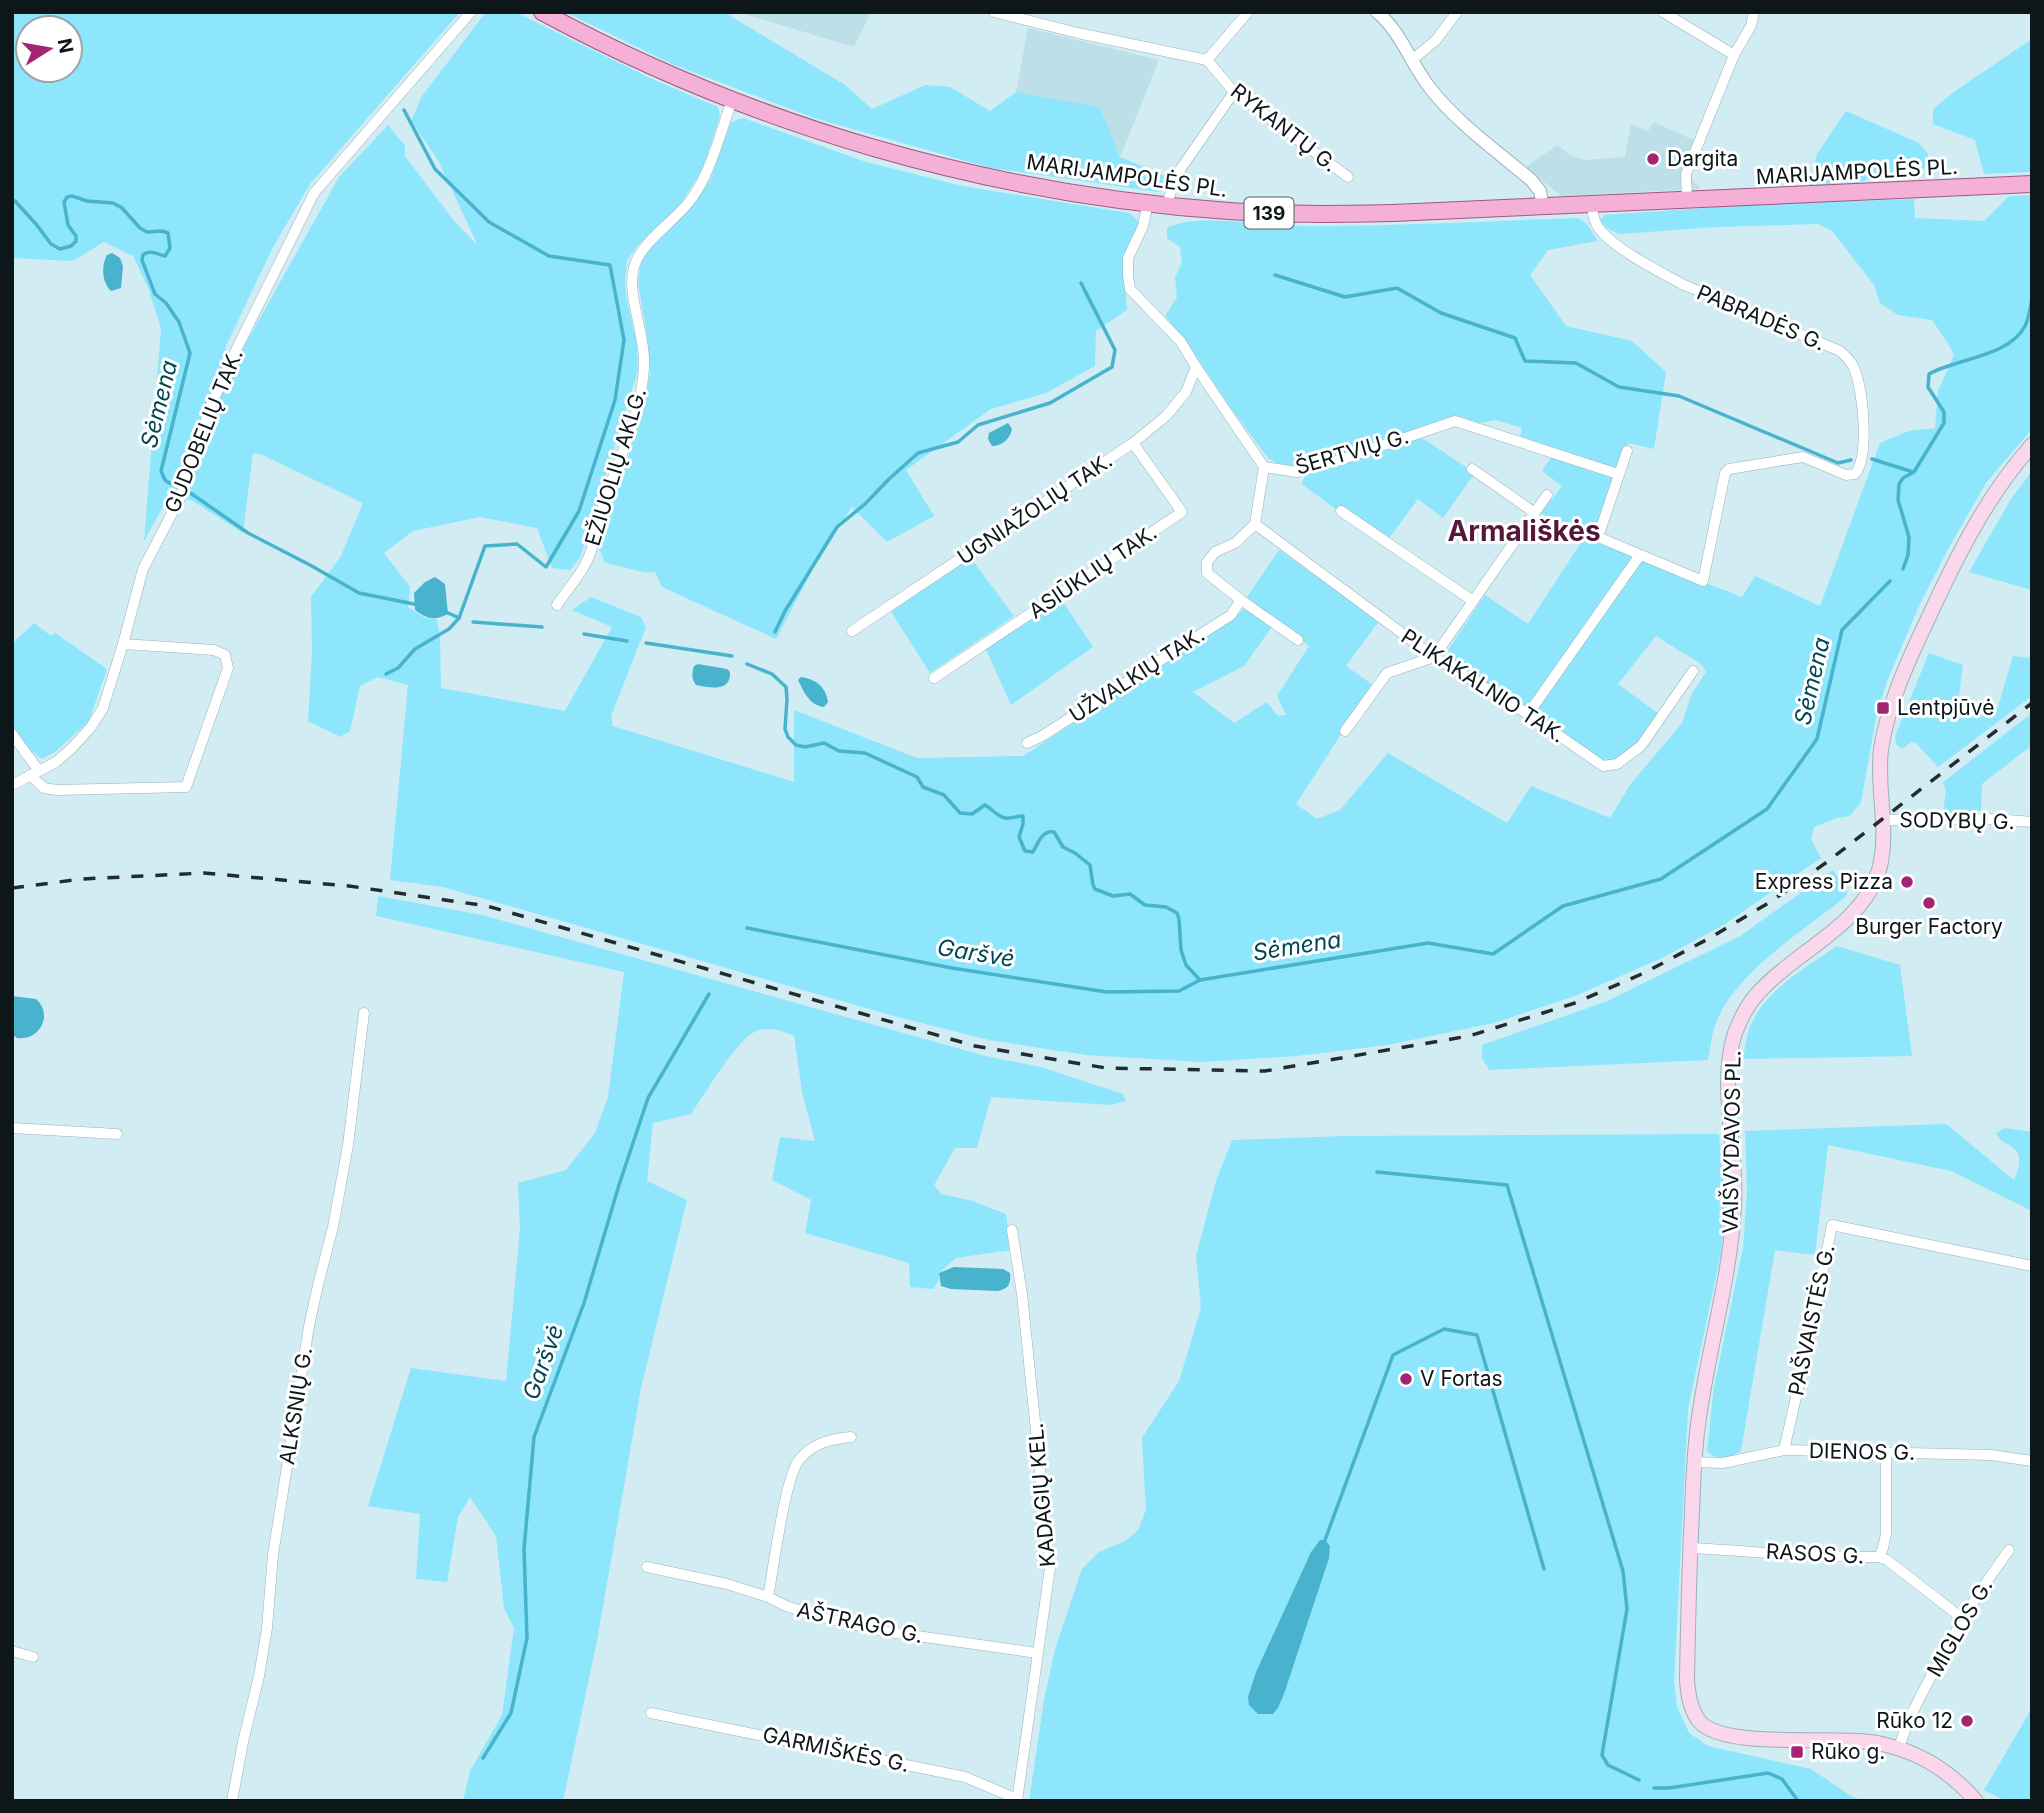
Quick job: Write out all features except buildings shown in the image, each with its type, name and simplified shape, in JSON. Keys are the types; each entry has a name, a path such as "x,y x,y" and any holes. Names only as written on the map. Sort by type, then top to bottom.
{"main road":[{"name":"MARIJAMPOLĖS PL.","path":"542,12 668,73 732,100 850,141 974,174 1068,192 1148,203 1293,214 1407,213 2030,185"},
{"name":"VAIŠVYDAVOS PL.","path":"1899,1748 1862,1741 1746,1738 1717,1732 1700,1721 1688,1696 1694,1462 1704,1385 1732,1237 1735,1170 1728,1078 1730,1051 1744,1014 1763,987 1845,920 1867,894 1882,856 1879,779 1881,753 1890,711 1904,673 1951,569 1980,516 2032,445"},
{"path":"1899,1748 1942,1769 1976,1801"}],"street":[{"name":"GUDOBELIŲ TAK.","path":"12,785 56,762 91,727 103,708 143,569 180,498 211,405 314,193 471,12"},
{"path":"994,12 1207,60 1248,12"},
{"path":"1377,12 1397,36 1429,87 1445,105 1535,185 1540,191 1543,207"},
{"path":"1412,60 1436,40 1457,12"},
{"path":"1663,12 1734,55"},
{"path":"1687,201 1686,174 1734,55 1751,26 1754,12"},
{"name":"RYKANTŲ G.","path":"1207,60 1234,92 1348,177"},
{"path":"1167,205 1175,177 1234,92"},
{"name":"EŽIUOLIŲ AKLG.","path":"557,605 587,561 641,393 644,354 633,293 634,267 646,246 693,197 704,178 732,100"},
{"name":"ŠERTVIŲ G.","path":"1148,203 1143,226 1128,258 1130,289 1181,342 1264,467 1297,472 1455,421 1618,474"},
{"name":"PABRADĖS G.","path":"1592,205 1593,218 1604,235 1643,263 1682,284 1840,351 1853,366 1859,382 1862,455 1855,474 1846,475 1803,457 1729,469 1726,472 1703,581 1640,555"},
{"name":"UGNIAŽOLIŲ TAK.","path":"852,631 1133,443 1166,416 1186,392 1196,367"},
{"name":"ASIŪKLIŲ TAK.","path":"934,678 1182,512 1133,443"},
{"path":"1528,714 1640,555 1598,537 1627,451"},
{"path":"1264,467 1255,524 1235,543 1215,552 1207,562 1207,573 1298,640"},
{"path":"1472,470 1535,513"},
{"path":"1345,731 1387,673 1434,657 1547,495"},
{"path":"1341,511 1473,601"},
{"name":"PLIKAKALNIO TAK.","path":"1255,524 1434,657 1528,714 1603,766 1617,764 1641,746 1693,671"},
{"name":"UŽVALKIŲ TAK.","path":"1027,743 1231,615 1241,600"},
{"path":"12,734 35,773 36,783 44,788 186,788 228,668 225,655 214,650 123,644"},
{"name":"SODYBŲ G.","path":"1882,820 1996,819 2032,822"},
{"name":"ALKSNIŲ G.","path":"232,1801 267,1628 272,1555 309,1326 333,1227 348,1145 364,1013"},
{"path":"12,1128 117,1134"},
{"name":"PAŠVAISTĖS G.","path":"1784,1450 1832,1225 2032,1266"},
{"name":"KADAGIŲ KEL.","path":"1012,1230 1022,1294 1049,1553 1048,1590 1017,1800"},
{"path":"768,1597 789,1488 797,1462 812,1448 829,1439 851,1437"},
{"name":"DIENOS G.","path":"1694,1462 1723,1463 1784,1450 1991,1455 2032,1461"},
{"path":"1879,1558 1886,1534 1886,1452"},
{"name":"RASOS G.","path":"1690,1548 1887,1560 1962,1618"},
{"name":"MIGLOS G.","path":"1899,1748 1912,1711 1962,1618 2009,1550"},
{"name":"AŠTRAGO G.","path":"647,1566 727,1584 821,1617 882,1632 1037,1653"},
{"path":"12,1651 33,1657"},
{"name":"GARMIŠKĖS G.","path":"651,1713 964,1777 1017,1800"}],"shaded area":[{"path":"12,12 460,12 310,184 273,247 225,348 236,361 339,177 388,125 405,146 405,156 454,221 478,246 438,160 411,121 422,96 486,12 515,12 652,79 718,107 720,116 702,171 678,207 641,242 627,260 626,295 637,345 638,370 580,558 570,570 552,568 537,528 480,517 413,531 384,553 410,587 408,607 425,618 437,619 441,688 565,711 612,627 572,610 591,597 641,617 646,627 611,716 613,726 794,782 794,710 917,758 1023,756 1230,621 1245,608 1271,628 1244,666 1193,692 1234,723 1267,702 1278,716 1286,715 1277,696 1309,646 1247,597 1279,550 1379,621 1346,666 1373,685 1296,804 1317,819 1340,810 1388,753 1507,823 1531,786 1610,818 1630,785 1682,723 1692,693 1706,672 1701,664 1656,636 1618,684 1659,714 1630,751 1604,763 1444,656 1485,595 1528,624 1582,541 1541,513 1562,486 1542,471 1552,456 1615,477 1595,540 1742,597 1755,576 1820,606 1880,443 1909,431 1935,428 1938,391 1954,355 1932,320 1898,315 1880,303 1874,285 1832,231 1818,224 1717,227 1621,234 1604,226 1600,220 1604,215 1762,204 1914,199 1915,218 1984,221 2009,196 2032,195 2032,429 1986,483 1919,606 1887,681 1876,718 1861,802 1850,816 1814,827 1811,839 1821,858 1722,926 1662,958 1575,996 1494,1023 1387,1045 1297,1056 1202,1062 1086,1055 989,1040 894,1016 443,887 390,880 408,685 378,677 360,686 350,731 341,737 308,721 312,653 311,597 341,556 363,503 253,453 243,533 193,501 170,494 144,541 161,329 149,290 133,256 104,242 73,261 12,258"},
{"path":"565,12 724,12 845,85 872,109 925,85 950,87 990,111 1016,92 1100,107 1120,157 1169,176 1164,189 1159,192 991,168 817,119 672,64"},
{"path":"738,12 871,12 854,47"},
{"path":"1028,28 1159,60 1120,157 1100,107 1016,92"},
{"path":"2032,39 2032,172 1984,174 1975,140 1933,124 1933,109"},
{"path":"1846,111 1919,143 1928,154 1928,166 1916,174 1882,175 1857,183 1809,186 1817,154"},
{"path":"743,118 866,162 962,186 1129,213 1140,222 1123,259 1127,310 1096,331 1095,366 1046,393 991,409 906,470 934,516 887,542 852,507 815,565 776,639 662,587 655,572 643,572 605,563 599,549 644,406 650,373 638,283 641,262 651,247 687,213 710,181 731,122"},
{"path":"1654,122 1702,144 1691,170 1693,181 1701,189 1561,196 1526,167 1557,145 1570,155 1585,160 1625,157 1631,124 1648,131"},
{"path":"1578,218 1587,224 1598,241 1548,250 1530,275 1566,326 1632,341 1666,372 1654,449 1628,443 1617,467 1520,436 1522,428 1496,420 1479,423 1459,416 1364,445 1314,465 1280,465 1268,458 1165,316 1177,297 1175,277 1182,263 1180,247 1167,238 1167,228 1180,223 1233,221 1290,226 1339,226"},
{"path":"112,253 120,258 123,266 121,288 111,291 104,279 103,269 107,255"},
{"path":"1008,423 1012,429 1007,439 992,446 988,439 989,433"},
{"path":"1419,436 1475,473 1443,518 1418,499 1384,545 1302,484 1305,475"},
{"path":"2032,471 2032,590 1969,572 2011,499"},
{"path":"970,557 1014,616 930,673 890,610"},
{"path":"435,577 445,584 448,614 431,618 415,610 414,593"},
{"path":"1061,599 1093,647 1011,705 985,647"},
{"path":"34,623 51,636 55,633 107,669 89,721 55,752 42,759 31,751 12,726 12,644"},
{"path":"1929,653 1963,665 1957,712 1997,710 2013,656 2032,658 2032,696 1938,767 1916,743 1911,742 1902,749 1896,744 1895,736"},
{"path":"698,664 727,669 730,672 727,683 719,687 696,685 692,673 694,666"},
{"path":"801,677 816,682 823,688 828,702 824,707 814,704 808,697 798,680"},
{"path":"2032,713 2032,745 1982,784 1981,811 1943,814 1946,789 1942,783"},
{"path":"1833,870 1848,892 1844,898 1772,954 1738,987 1716,1023 1708,1060 1489,1070 1482,1058 1482,1045 1605,1002 1740,936"},
{"path":"378,896 482,915 989,1057 1041,1067 1123,1094 1126,1101 1111,1105 991,1097 977,1148 955,1148 934,1185 941,1194 973,1201 1006,1214 1011,1250 956,1258 939,1273 939,1280 933,1289 910,1287 909,1263 805,1233 811,1200 772,1180 780,1137 815,1141 802,1092 794,1036 771,1029 756,1031 730,1056 691,1114 653,1123 647,1181 687,1200 641,1388 597,1641 563,1801 463,1801 470,1771 502,1715 514,1628 504,1608 496,1536 470,1497 458,1517 447,1582 416,1579 420,1514 368,1506 411,1368 506,1381 520,1229 518,1183 566,1170 595,1133 608,1097 624,972 376,916"},
{"path":"1837,946 1900,965 1912,1056 1743,1059 1750,1027 1765,1002 1787,981"},
{"path":"12,996 36,999 44,1012 42,1026 25,1038 17,1038 12,1034"},
{"path":"1946,1124 2014,1180 2019,1164 2018,1155 1996,1133 2005,1128 2032,1132 2032,1211 1951,1171 1828,1145 1815,1255 1775,1250 1741,1451 1723,1457 1711,1454 1707,1451 1714,1387 1743,1248 1747,1191 1745,1131"},
{"name":"V Fortas","path":"1719,1134 1726,1207 1721,1253 1688,1409 1674,1682 1677,1706 1689,1733 1708,1746 1811,1769 1863,1801 1029,1801 1044,1700 1055,1649 1082,1569 1099,1552 1125,1541 1138,1530 1146,1510 1142,1438 1179,1381 1201,1308 1196,1256 1216,1181 1232,1140 1344,1136","holes":["1320,1540 1284,1694 1273,1714 1258,1714 1256,1672 1311,1552"]},
{"path":"954,1267 1003,1269 1010,1273 1010,1283 1005,1289 998,1291 951,1289 941,1286 939,1273"},
{"path":"1320,1540 1325,1540 1330,1546 1329,1558 1284,1694 1273,1714 1258,1714 1249,1705 1248,1697 1256,1672 1311,1552"},
{"path":"2032,1708 2032,1801 2006,1801 1984,1790"}],"waterway":[{"path":"386,674 398,668 415,649 449,629 459,618 485,546 517,544 546,567 579,511 615,400 624,340 610,265 549,256 489,222 435,169 404,110"},
{"name":"Sėmena","path":"12,201 36,224 51,244 60,249 71,246 76,241 76,236 68,225 64,202 67,197 72,196 87,201 113,203 147,232 168,233 170,248 165,256 148,252 143,255 142,260 155,294 166,303 179,322 190,353 161,471 165,480 171,484"},
{"path":"1275,275 1345,297 1397,288 1441,313 1515,338 1525,361 1576,363 1619,387 1679,396 1838,463 1851,460"},
{"path":"775,632 837,527 918,453 958,442 978,425 1050,403 1112,367 1115,350 1081,283"},
{"name":"Sėmena","path":"1903,569 1908,555 1909,537 1898,500 1899,484 1903,478 1914,472 1944,423 1944,412 1928,387 1929,374 1982,356 2007,344 2025,326 2032,299"},
{"path":"1872,459 1913,472"},
{"name":"Sėmena","path":"189,492 248,533 359,593 419,605"},
{"name":"Sėmena","path":"747,664 772,674 786,687 785,729 796,745 805,747 824,743 839,751 865,753 917,777 923,787 944,795 960,813 972,814 985,805 1005,818 1023,816 1019,837 1025,851 1033,852 1043,835 1054,832 1063,847 1090,865 1095,889 1113,896 1130,894 1145,905 1166,907 1177,913 1181,950 1186,965 1200,980 1428,943 1493,954 1563,906 1661,879 1767,809 1817,739 1842,630 1890,581"},
{"name":"Sėmena","path":"444,611 459,618"},
{"name":"Sėmena","path":"473,622 542,627"},
{"name":"Sėmena","path":"584,634 627,641"},
{"name":"Sėmena","path":"646,643 732,656"},
{"name":"Garšvė","path":"747,928 952,968 1107,992 1179,991 1200,980"},
{"name":"Garšvė","path":"483,1758 511,1713 527,1638 524,1549 534,1437 584,1303 648,1098 709,994"},
{"path":"1377,1172 1507,1185 1623,1571 1627,1609 1602,1755 1608,1765 1639,1780"},
{"path":"1325,1540 1393,1355 1444,1329 1477,1335 1544,1569"},
{"path":"1654,1788 1768,1773 1782,1779 1798,1801"}],"railway":[{"path":"12,888 82,879 204,873 349,886 487,906 975,1046 1106,1068 1265,1071 1469,1036 1575,1003 1644,973 1770,902 1827,862 2032,703"}],"place":[{"name":"Dargita","path":"1653,159"},
{"name":"Lentpjūvė","path":"1883,708"},
{"name":"Express Pizza","path":"1907,882"},
{"name":"Burger Factory","path":"1929,903"},
{"name":"V Fortas","path":"1406,1379"},
{"name":"Rūko 12","path":"1967,1721"},
{"name":"Rūko g.","path":"1797,1752"}],"district":[{"name":"Armališkės","path":"1524,531"}]}
